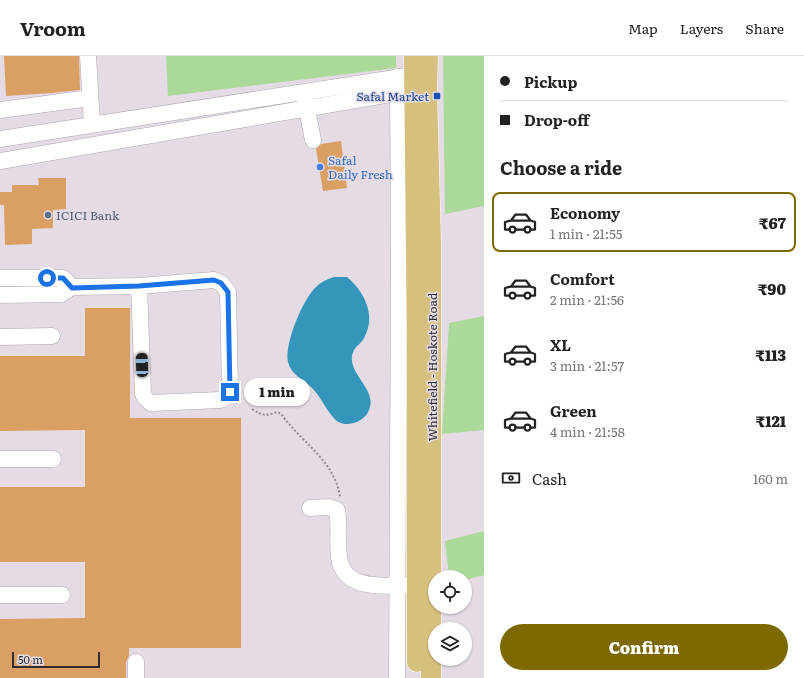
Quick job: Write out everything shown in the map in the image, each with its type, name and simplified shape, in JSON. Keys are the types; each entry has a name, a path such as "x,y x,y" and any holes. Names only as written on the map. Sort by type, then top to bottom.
{"main road":[{"name":"Whitefield - Hoskote Road","path":"415,76 432,243 425,586 417,678"},
{"name":"Whitefield - Hoskote Road","path":"425,586 431,678"}],"street":[{"path":"88,56 92,124"},
{"path":"0,139 304,91 415,76"},
{"path":"0,161 307,108 415,76"},
{"path":"397,678 399,265 415,76"},
{"path":"304,91 313,140"},
{"path":"0,110 90,98"},
{"path":"0,278 63,278 72,288"},
{"path":"0,294 61,294 72,288 139,286 214,280 221,283 228,292 230,392 226,397 220,400 151,403 146,399 143,394 139,286"},
{"path":"0,337 52,336"},
{"path":"0,459 53,459"},
{"path":"310,508 329,507 337,510 339,558 342,569 348,577 363,584 425,586"},
{"path":"0,595 62,595"},
{"path":"136,662 136,678"}],"path":[{"path":"252,409 265,416 278,412 318,454 331,472 339,490 340,498 337,510"}],"green space":[{"path":"166,56 396,56 396,68 168,96"},
{"path":"443,56 484,56 484,206 445,214"},
{"path":"484,316 484,430 442,434 449,323"},
{"path":"484,531 484,575 472,578 472,570 448,570 445,541"}],"water":[{"path":"334,277 347,277 359,289 369,312 368,328 364,338 354,350 352,358 353,366 367,389 371,405 364,417 355,423 350,424 336,421 315,391 292,370 288,362 289,344 300,311 311,293 318,285"}],"building":[{"path":"4,56 79,56 80,90 6,96"},
{"path":"341,141 347,188 323,191 316,149 321,144"},
{"path":"38,178 66,178 66,209 53,210 53,228 32,229 32,244 5,245 4,205 0,205 0,192 12,192 12,185 39,185"},
{"path":"85,308 130,308 130,418 241,418 241,648 129,648 129,656 126,662 126,678 0,678 0,619 85,618 85,562 0,562 0,487 85,487 85,430 0,431 0,356 85,356"}],"place":[{"name":"Safal Market","path":"437,96"},
{"name":"Safal Daily Fresh","path":"320,167"},
{"name":"ICICI Bank","path":"48,215"}],"route":[{"path":"47,278 63,278 72,288 139,286 214,280 221,283 228,292 230,392"}]}
